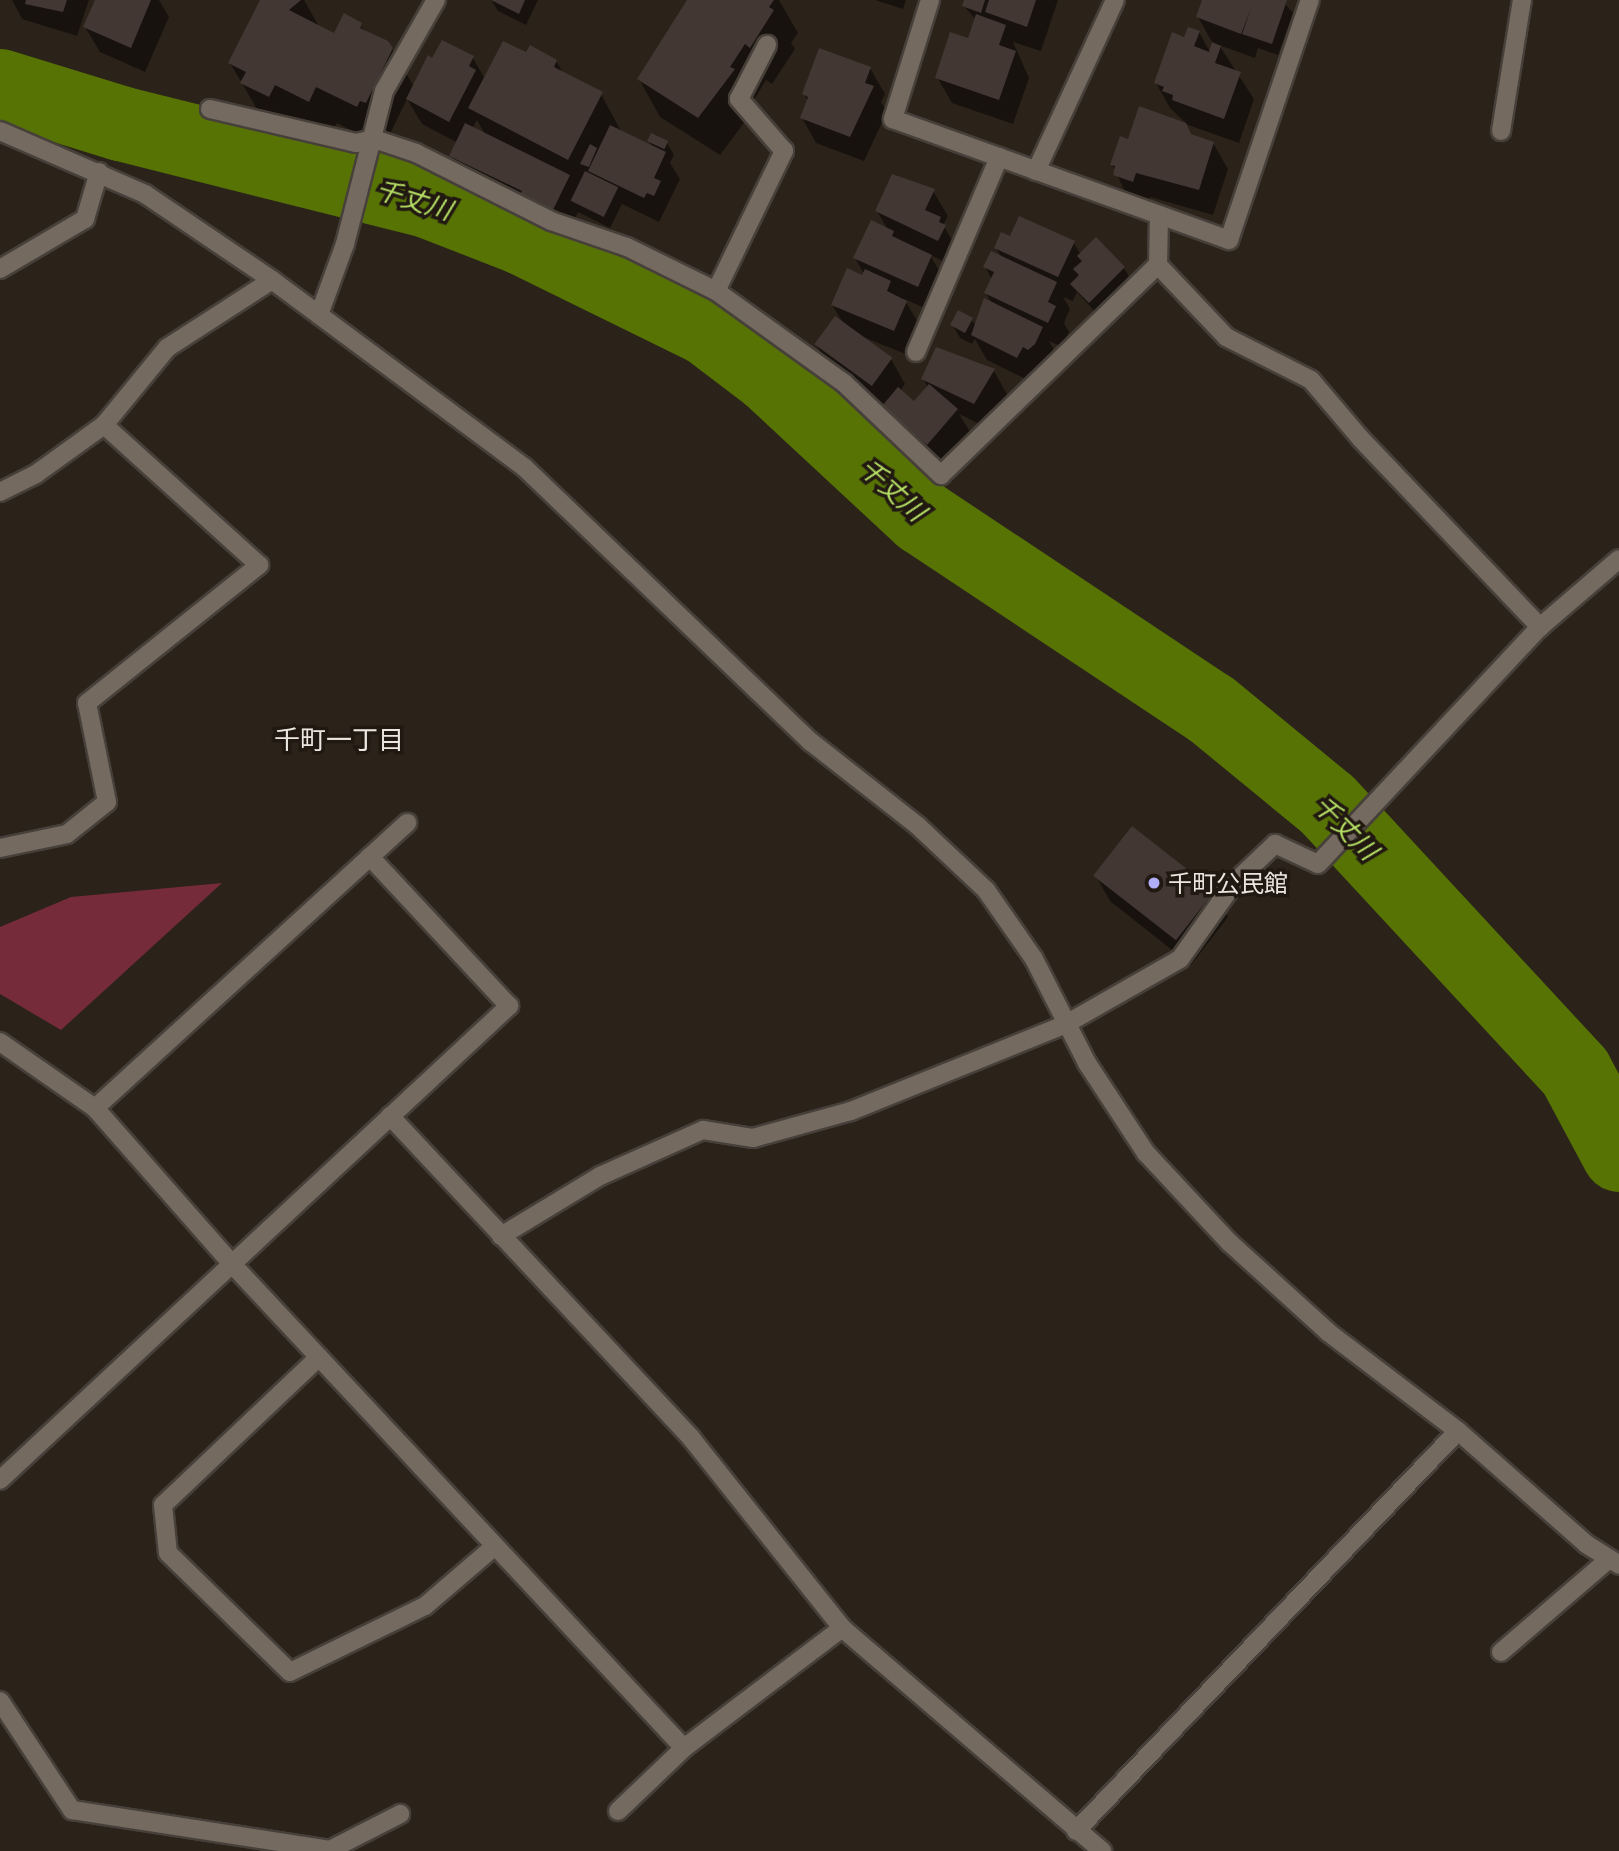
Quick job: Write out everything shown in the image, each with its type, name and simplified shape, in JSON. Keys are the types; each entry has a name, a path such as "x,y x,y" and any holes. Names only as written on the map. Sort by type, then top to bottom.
{"street":[{"path":"319,315 345,244 384,91 436,0"},
{"path":"930,0 893,119 1228,240 1310,0"},
{"path":"1036,170 1115,0"},
{"path":"1501,131 1522,0"},
{"path":"716,291 784,151 738,99 767,45"},
{"path":"210,109 356,143 416,153 551,220 627,247 716,291 844,383 941,475 1158,265"},
{"path":"0,131 145,194 272,280 525,468 811,742 918,825 986,890 1034,959 1066,1024 1146,1153 1230,1243 1328,1332 1458,1431 1586,1544 1614,1562 1500,1652"},
{"path":"916,352 999,157"},
{"path":"0,268 85,219 99,172"},
{"path":"1159,215 1158,265 1226,337 1311,380 1361,439 1540,627"},
{"path":"0,492 37,474 104,425 167,348 272,280"},
{"path":"0,848 67,834 107,802 87,703 259,565 104,425"},
{"path":"501,1236 600,1176 703,1130 753,1138 851,1111 1066,1024 1180,958 1234,883 1275,844 1318,864 1540,627 1619,559"},
{"path":"95,1108 407,823"},
{"path":"2,1474 509,1006 370,857"},
{"path":"0,1042 95,1108 232,1264 684,1748"},
{"path":"390,1116 691,1438 842,1628 1102,1851"},
{"path":"319,1357 163,1505 168,1553 290,1672 425,1606 495,1545"},
{"path":"1076,1831 1458,1431"},
{"path":"618,1811 684,1748 842,1628"},
{"path":"0,1701 72,1810 330,1850 400,1814"}],"shaded area":[{"path":"222,883 61,1030 0,994 0,927 71,897"}],"building":[{"path":"26,0 67,0 63,12 25,4"},
{"path":"95,0 151,0 131,48 83,27"},
{"path":"260,0 301,0 289,10 334,33 344,13 362,23 360,28 388,41 393,48 366,103 360,101 357,107 316,87 309,102 275,85 269,97 240,83 246,72 228,63"},
{"path":"491,0 525,0 519,14"},
{"path":"687,0 774,0 769,7 774,10 750,48 745,44 730,67 735,69 698,118 637,79"},
{"path":"964,0 985,0 981,13 962,6"},
{"path":"989,0 1036,0 1027,27 985,12"},
{"path":"1202,0 1287,0 1272,44 1242,34 1252,6 1241,34 1196,17"},
{"path":"976,14 1006,25 999,45 1016,51 999,100 935,78 950,32 968,38"},
{"path":"1188,27 1200,31 1194,46 1209,52 1212,42 1221,46 1215,63 1241,72 1224,119 1172,100 1173,95 1162,91 1164,87 1154,83 1172,32 1184,37"},
{"path":"442,40 474,56 469,66 476,70 449,122 406,99 428,55 432,58"},
{"path":"503,41 526,52 530,45 557,60 554,67 603,92 568,160 468,108"},
{"path":"819,48 871,67 865,83 874,86 850,137 800,118 808,97 802,94"},
{"path":"1139,106 1186,123 1191,134 1214,142 1199,190 1136,173 1133,182 1113,175 1115,166 1110,165 1120,136 1128,139"},
{"path":"465,123 570,175 552,212 519,196 522,191 449,156"},
{"path":"610,125 666,152 654,178 661,181 654,196 647,193 644,198 588,171"},
{"path":"651,133 668,141 664,149 647,141"},
{"path":"590,144 597,148 589,167 580,164"},
{"path":"585,171 618,187 604,217 571,201"},
{"path":"892,174 935,189 925,210 941,217 939,222 946,225 938,241 875,211"},
{"path":"1019,216 1075,241 1058,277 994,248 1001,232 1010,236"},
{"path":"871,220 894,231 892,236 932,255 918,287 853,258"},
{"path":"1096,237 1125,267 1089,303 1070,284 1079,275 1073,269 1082,261 1077,256"},
{"path":"991,251 1057,282 1048,302 1056,306 1048,323 984,293 994,272 983,267"},
{"path":"847,268 862,275 865,269 891,281 887,291 907,301 894,331 831,305"},
{"path":"984,298 1043,327 1035,344 1028,350 1023,347 1017,358 971,335"},
{"path":"958,310 973,318 965,333 950,325"},
{"path":"835,316 892,358 872,386 814,344"},
{"path":"936,347 995,369 974,404 921,379"},
{"path":"929,384 958,409 927,445 882,406 898,387 914,401"},
{"name":"千町公民館","path":"1132,826 1215,891 1176,940 1093,876"}],"waterway":[{"name":"千丈川","path":"0,86 120,123 427,200 522,237 707,328 769,375 922,517 1210,708 1327,804 1575,1072 1619,1154"}],"place":[{"name":"千町公民館","path":"1154,883"}],"district":[{"name":"千町一丁目","path":"339,739"}]}
